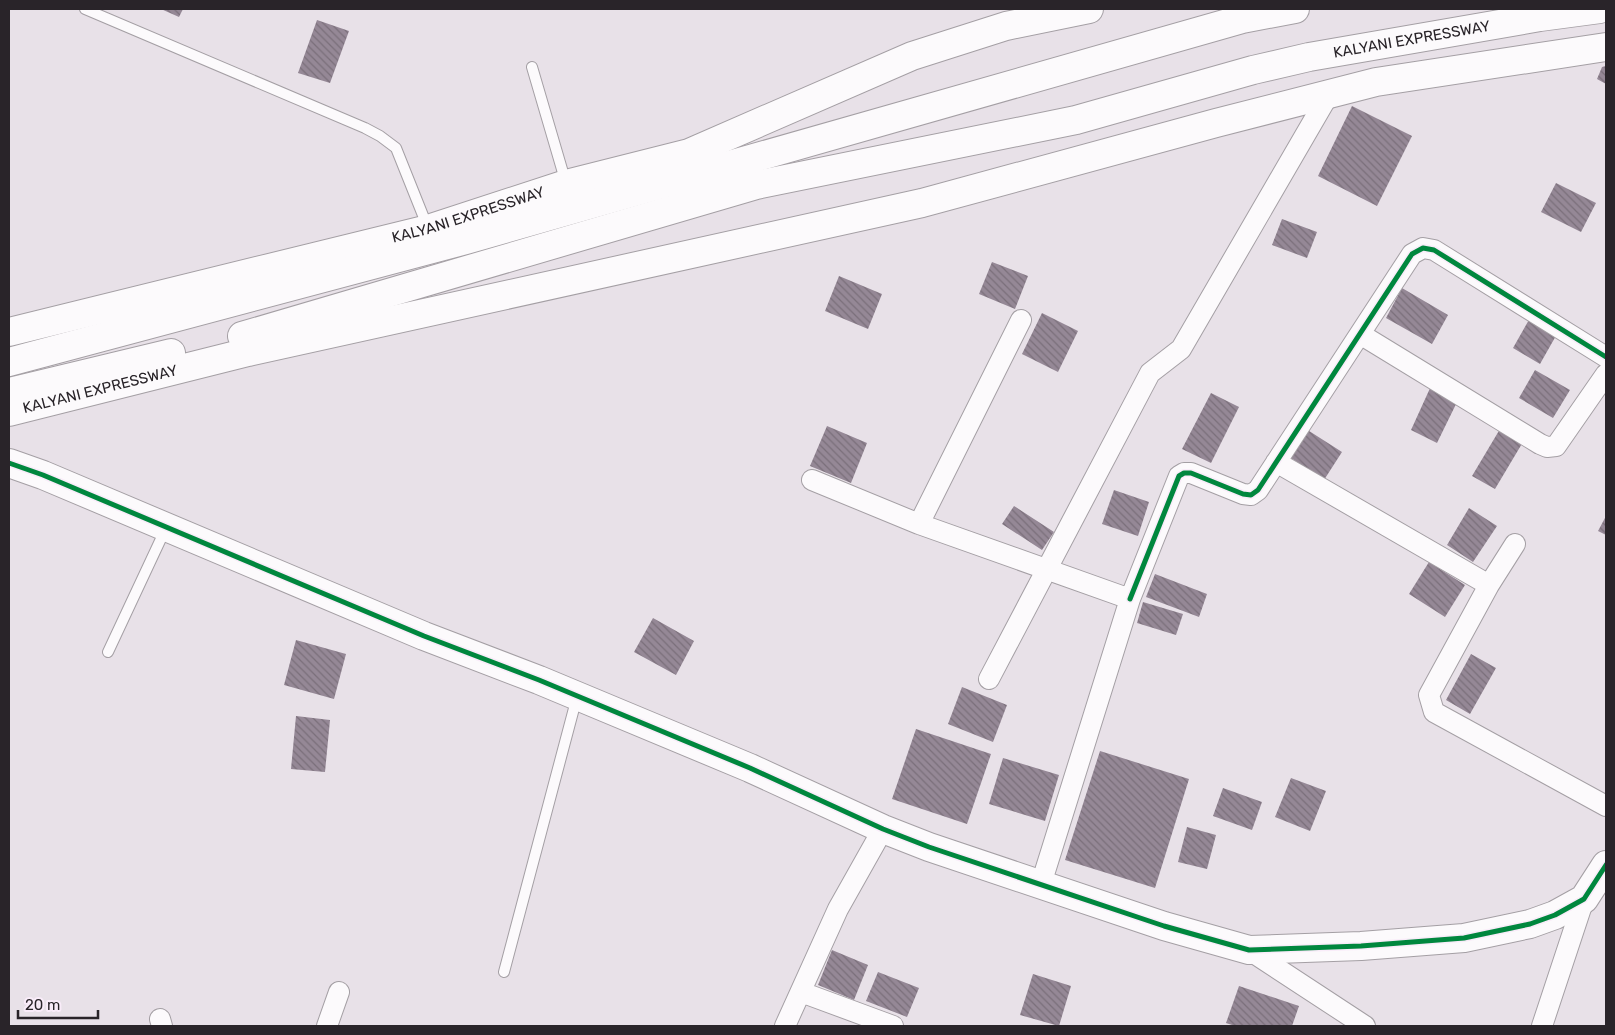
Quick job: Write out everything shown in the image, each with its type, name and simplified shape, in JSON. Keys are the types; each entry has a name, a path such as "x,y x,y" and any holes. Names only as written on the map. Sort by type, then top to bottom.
{"main road":[{"name":"KALYANI EXPRESSWAY","path":"9,332 428,229 566,184 689,153 912,56 957,40 1006,26 1089,9"},
{"path":"9,362 466,240 1242,19 1295,9"},
{"name":"KALYANI EXPRESSWAY","path":"9,392 258,332 756,185 1076,120 1253,70 1309,57 1540,17 1600,9"},
{"name":"KALYANI EXPRESSWAY","path":"9,412 248,352 922,203 1207,125 1376,82 1606,47"},
{"path":"9,463 43,475 424,636 578,696 750,768 883,829 1164,926 1249,950 1361,946 1464,938 1530,924 1555,915 1584,899 1606,865"}],"street":[{"path":"989,679 1150,374 1181,349 1329,94"},
{"path":"1041,884 1130,599 1178,476 1184,473 1191,473 1243,494 1251,495 1258,490 1412,254 1423,248 1434,250 1606,357"},
{"path":"919,524 1021,320"},
{"path":"1360,334 1547,447 1556,446 1606,374"},
{"path":"1276,462 1489,585"},
{"path":"812,480 919,524 1046,571 1130,599"},
{"path":"1515,544 1489,585 1428,695 1434,712 1606,806"},
{"path":"785,1026 838,909 883,829"},
{"path":"1542,1026 1584,899"},
{"path":"1249,950 1365,1026"},
{"path":"327,1026 339,992"},
{"path":"800,992 893,1026"}],"lane":[{"path":"85,9 380,136 396,148 428,229"},
{"path":"532,67 566,184"},
{"path":"108,652 166,527"},
{"path":"504,972 578,696"}],"building":[{"path":"161,9 183,9 179,17"},
{"path":"317,20 349,31 330,83 298,73"},
{"path":"1606,66 1606,84 1597,79 1602,67"},
{"path":"1352,106 1412,136 1377,206 1318,176"},
{"path":"1556,183 1596,203 1581,232 1541,212"},
{"path":"1282,219 1317,232 1307,258 1272,245"},
{"path":"992,262 1028,276 1015,309 979,294"},
{"path":"839,276 882,294 868,329 825,311"},
{"path":"1402,288 1448,315 1432,344 1386,318"},
{"path":"1042,313 1078,331 1058,372 1022,354"},
{"path":"1530,318 1557,334 1540,364 1513,348"},
{"path":"1535,370 1570,390 1553,418 1519,398"},
{"path":"1431,386 1459,398 1437,443 1411,430"},
{"path":"1211,393 1239,407 1211,463 1182,449"},
{"path":"827,426 867,443 851,483 810,466"},
{"path":"1306,429 1342,452 1324,480 1288,456"},
{"path":"1500,429 1523,442 1495,489 1472,476"},
{"path":"1114,490 1149,502 1138,536 1102,524"},
{"path":"1014,506 1054,532 1042,550 1002,524"},
{"path":"1469,508 1497,526 1473,562 1447,545"},
{"path":"1606,516 1606,535 1598,531"},
{"path":"1429,562 1465,585 1445,617 1409,594"},
{"path":"1155,574 1207,594 1199,617 1146,597"},
{"path":"1143,602 1183,614 1176,635 1137,623"},
{"path":"653,618 694,641 676,675 634,652"},
{"path":"296,640 346,654 334,699 284,685"},
{"path":"1471,654 1496,668 1470,714 1446,700"},
{"path":"962,687 1007,705 993,742 948,724"},
{"path":"296,716 330,720 325,772 291,769"},
{"path":"916,729 991,754 967,824 892,799"},
{"path":"1100,751 1189,779 1155,888 1065,860"},
{"path":"1003,758 1059,775 1045,821 989,804"},
{"path":"1291,778 1326,791 1310,831 1275,817"},
{"path":"1223,788 1262,802 1252,830 1213,816"},
{"path":"1187,827 1216,835 1207,869 1178,862"},
{"path":"832,950 868,965 854,1000 818,985"},
{"path":"878,972 919,988 907,1017 866,1001"},
{"path":"1033,974 1071,986 1059,1026 1020,1015"},
{"path":"1239,986 1299,1006 1292,1026 1235,1026 1226,1023"}],"cycle path":[{"path":"1130,599 1179,476 1184,473 1191,473 1243,494 1251,495 1258,490 1412,254 1423,248 1434,250 1606,357"},
{"path":"9,463 43,475 424,636 539,680 750,768 883,829 929,847 1164,926 1249,950 1361,946 1464,938 1530,924 1555,915 1584,899 1606,865"}]}
